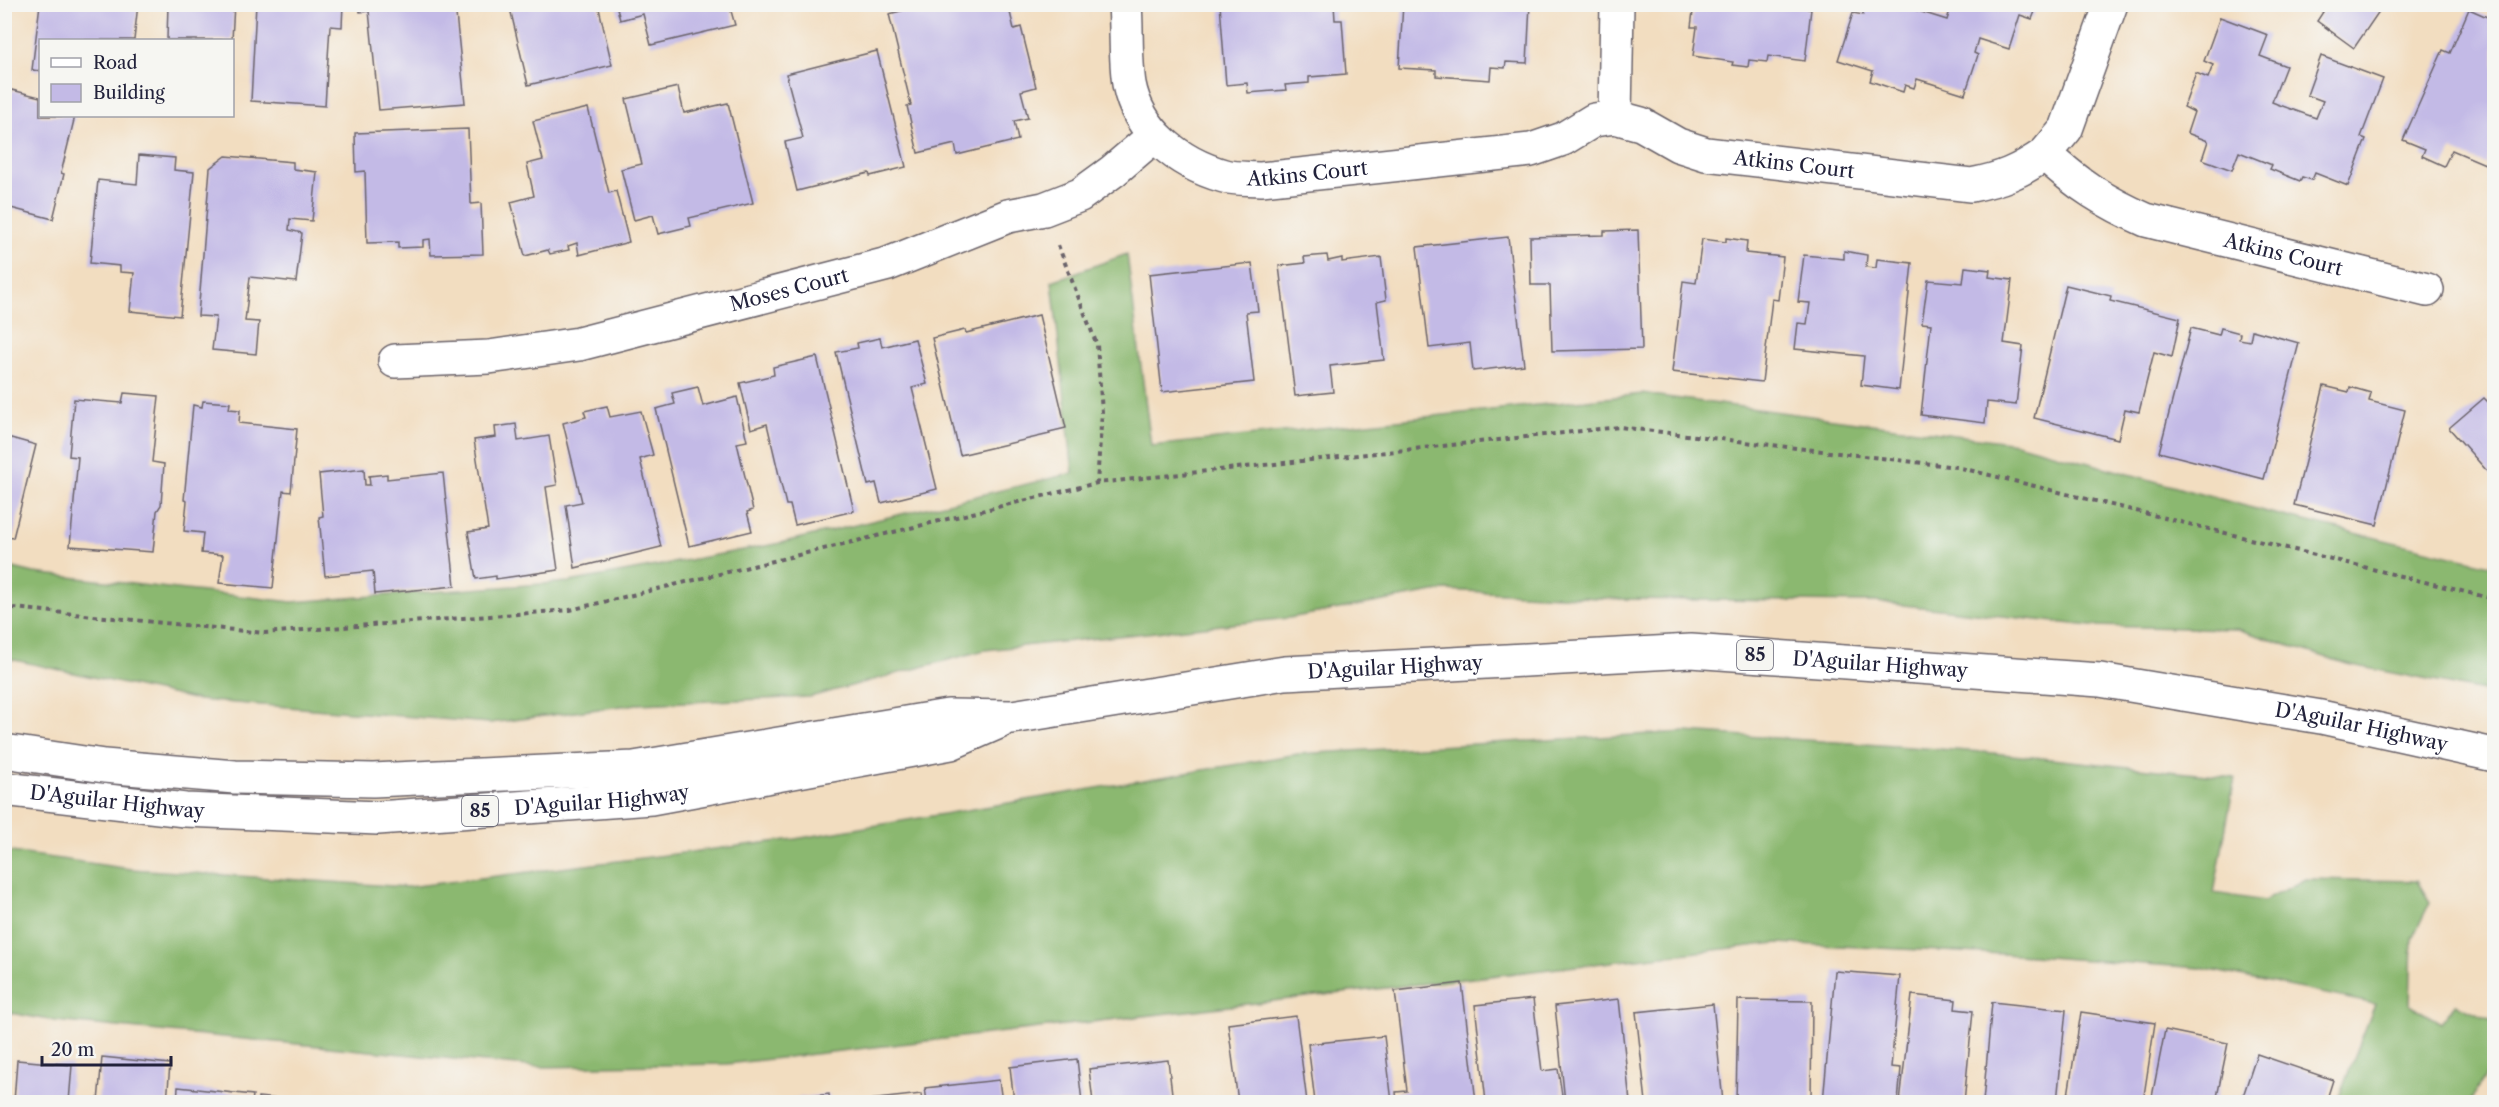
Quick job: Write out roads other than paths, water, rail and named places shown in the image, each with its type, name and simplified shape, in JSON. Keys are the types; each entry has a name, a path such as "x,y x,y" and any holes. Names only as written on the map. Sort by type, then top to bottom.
{"main road":[{"name":"Atkins Court","path":"1125,4 1129,82 1135,106 1154,135 1189,163 1226,176 1261,179 1532,150 1563,139 1594,120 1615,117 1641,124 1678,145 1706,154 1971,185 1997,180 2022,170 2045,154 2074,181 2109,204 2146,220 2427,290"},
{"path":"1615,117 1617,4"},
{"path":"2045,154 2066,129 2111,4"},
{"name":"Moses Court","path":"395,361 489,357 579,344 888,264 1008,216 1044,209 1080,195 1113,171 1154,135"},
{"name":"D'Aguilar Highway","path":"4,752 104,766 235,777 373,780 634,768 948,716 1012,717 1285,673 1691,651 2100,680 2321,717 2494,755"},
{"name":"D'Aguilar Highway","path":"4,789 185,810 378,818 651,798 951,743 1012,717"}]}
